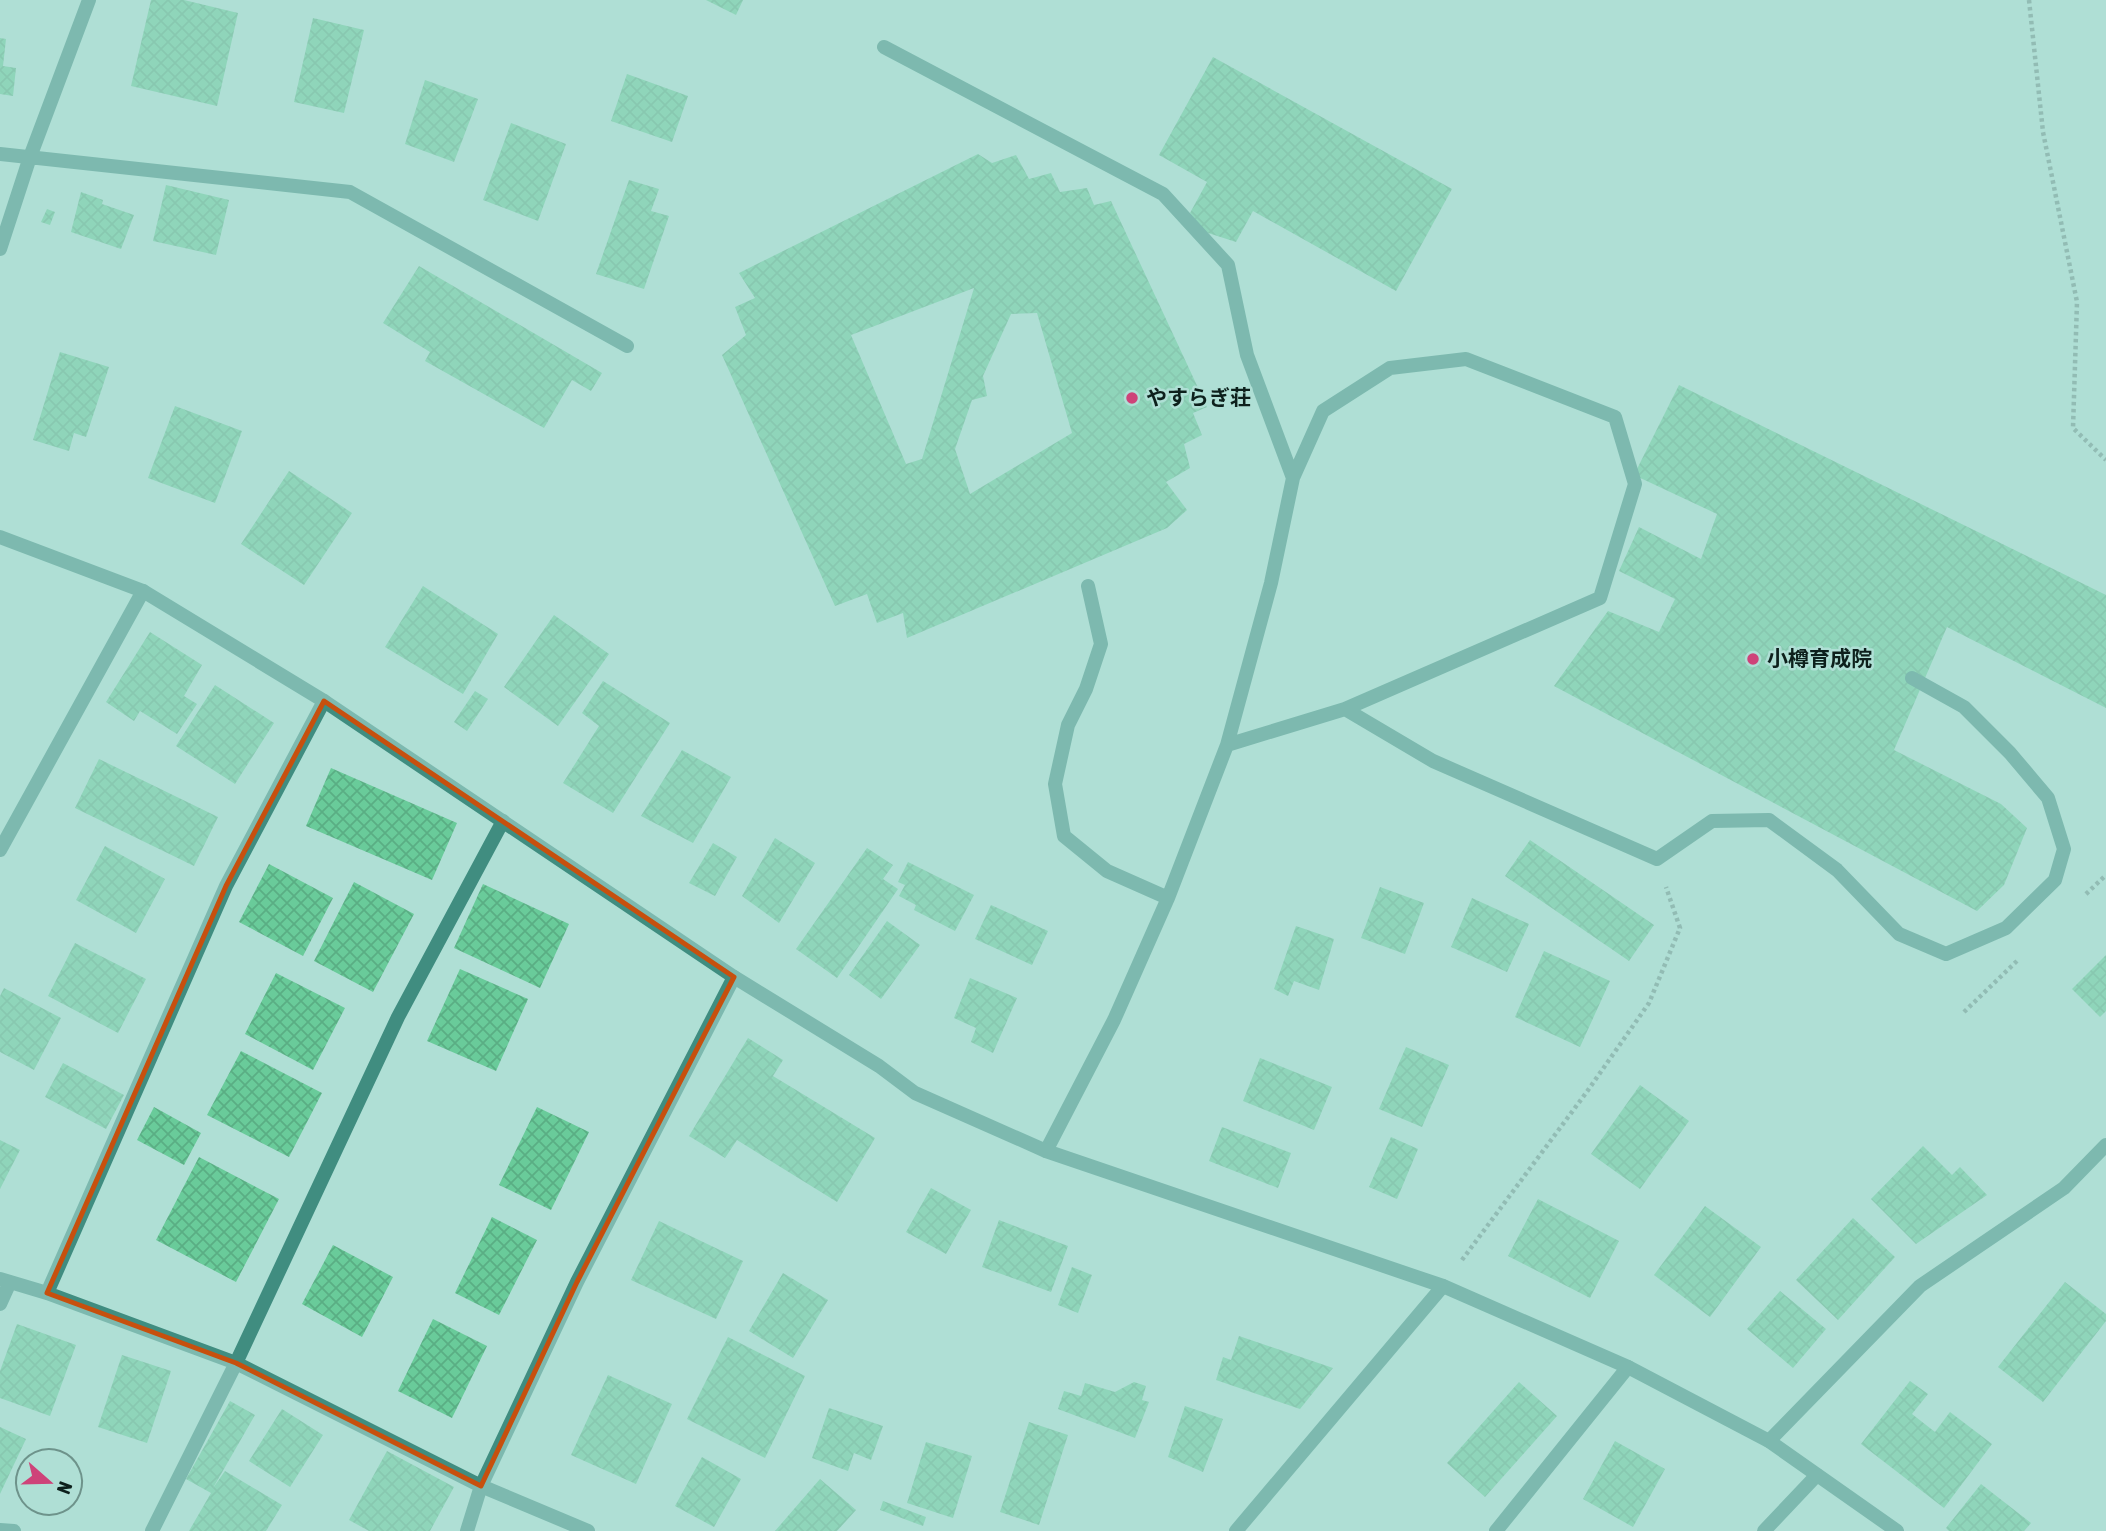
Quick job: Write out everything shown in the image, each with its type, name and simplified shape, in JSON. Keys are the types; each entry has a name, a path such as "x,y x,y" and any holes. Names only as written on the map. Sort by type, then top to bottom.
{"street":[{"path":"0,249 30,158 89,0"},
{"path":"884,47 1163,194 1228,265 1247,355 1293,478"},
{"path":"0,154 350,192 626,346"},
{"path":"1046,1151 1114,1020 1168,898 1227,745 1271,583 1293,478 1323,411 1390,368 1466,359 1615,417 1635,484 1601,598 1345,709 1227,745"},
{"path":"0,537 143,591 324,701 734,977 878,1066 915,1093 1046,1151 1443,1286 1628,1367 1769,1441 1897,1531"},
{"path":"1088,586 1101,643 1086,689 1068,725 1055,784 1064,836 1107,871 1168,898"},
{"path":"0,850 143,591"},
{"path":"1345,709 1433,761 1657,859 1712,821 1769,820 1837,870 1899,934 1946,954 2006,928 2055,880 2064,849 2048,798 2010,753 1964,707 1912,678"},
{"path":"47,1293 226,886 324,701"},
{"path":"152,1531 236,1363 398,1017 503,821"},
{"path":"467,1531 481,1486 577,1282 734,977"},
{"path":"1769,1441 1920,1286 2064,1188 2106,1145"},
{"path":"0,1304 5,1281 47,1293 236,1363 481,1486 588,1531"},
{"path":"1236,1531 1443,1286"},
{"path":"1496,1531 1628,1367"},
{"path":"1764,1531 1817,1475"},
{"path":"0,1530 14,1531"}],"path":[{"path":"2029,0 2043,132 2077,302 2073,428 2106,460"},
{"path":"1443,1286 1649,1003 1680,928 1657,859"}],"highlighted area":[{"path":"324,701 734,977 577,1282 481,1486 236,1363 47,1293 226,886"}],"building":[{"path":"151,0 184,0 238,13 217,106 131,86"},
{"path":"706,0 743,0 736,15"},
{"path":"313,18 364,30 344,113 294,102"},
{"path":"0,38 6,39 3,66 16,68 13,96 0,94"},
{"path":"1213,57 1452,189 1396,291 1253,211 1236,242 1205,232 1190,213 1207,182 1159,155"},
{"path":"627,74 688,96 672,142 611,121"},
{"path":"425,80 478,99 454,162 405,144"},
{"path":"511,123 566,144 538,221 483,200"},
{"name":"やすらぎ荘","path":"978,154 992,163 1016,155 1029,179 1051,173 1060,192 1087,188 1094,205 1111,201 1207,407 1193,413 1202,435 1184,444 1190,468 1166,482 1187,510 1167,528 907,638 903,613 877,623 867,594 835,606 722,355 746,335 735,307 755,298 739,273","holes":["974,288 922,459 906,464 851,335","1037,313 1072,433 970,494 955,449 972,400 987,396 983,376 1011,314"]},
{"path":"629,180 659,189 651,211 669,216 644,289 596,274"},
{"path":"166,185 229,200 216,255 153,241"},
{"path":"81,192 103,200 102,204 134,215 121,249 71,232"},
{"path":"47,209 55,212 50,225 41,222"},
{"path":"419,266 602,373 591,391 572,380 544,428 425,361 430,352 383,323"},
{"path":"60,352 109,367 86,437 74,433 69,451 33,440"},
{"name":"小樽育成院","path":"1679,385 2106,595 2106,708 1947,627 1894,750 2001,804 2027,828 2004,885 1977,911 1554,686 1608,611 1659,632 1675,599 1619,571 1639,527 1701,559 1717,514 1634,475"},
{"path":"175,406 242,431 215,503 148,478"},
{"path":"289,471 352,513 304,585 241,544"},
{"path":"423,586 498,634 463,694 385,647"},
{"path":"554,615 609,654 558,726 504,687"},
{"path":"150,632 202,665 184,696 197,704 177,734 140,711 134,721 106,702"},
{"path":"603,681 670,723 613,813 563,783 599,726 582,713"},
{"path":"215,685 274,723 235,784 176,746"},
{"path":"475,691 488,699 467,731 454,722"},
{"path":"682,750 731,777 693,843 641,816"},
{"path":"99,759 218,817 194,866 75,808"},
{"path":"331,768 457,823 432,880 306,826"},
{"path":"775,838 815,863 779,923 742,896"},
{"path":"1530,840 1654,925 1629,961 1505,876"},
{"path":"713,843 737,857 715,896 689,883"},
{"path":"105,846 165,879 136,933 76,900"},
{"path":"867,848 893,865 883,879 898,889 837,978 796,949"},
{"path":"908,862 974,895 955,931 914,910 916,905 899,896 905,885 898,882"},
{"path":"269,864 333,898 303,956 239,922"},
{"path":"354,882 414,914 373,992 314,961"},
{"path":"483,884 569,924 540,988 454,948"},
{"path":"1380,887 1424,903 1405,954 1361,938"},
{"path":"1472,898 1529,924 1507,972 1451,947"},
{"path":"991,905 1048,931 1032,965 975,939"},
{"path":"887,921 920,945 881,999 849,975"},
{"path":"1296,926 1334,939 1319,990 1294,981 1288,996 1274,989"},
{"path":"75,943 146,979 118,1033 48,996"},
{"path":"1544,951 1610,981 1580,1047 1515,1017"},
{"path":"2106,955 2106,1011 2100,1017 2072,989"},
{"path":"460,969 528,999 496,1071 427,1041"},
{"path":"276,973 345,1008 313,1070 245,1034"},
{"path":"970,978 1017,998 993,1053 971,1042 976,1028 954,1018"},
{"path":"4,988 61,1018 34,1070 0,1052 0,996"},
{"path":"748,1038 783,1060 773,1076 875,1138 837,1202 737,1140 725,1158 689,1136"},
{"path":"1406,1047 1449,1065 1422,1127 1379,1109"},
{"path":"241,1051 322,1093 289,1157 207,1115"},
{"path":"1260,1058 1332,1087 1314,1130 1243,1101"},
{"path":"63,1063 124,1095 106,1129 45,1097"},
{"path":"1640,1085 1689,1121 1640,1189 1591,1154"},
{"path":"154,1107 201,1133 184,1165 137,1140"},
{"path":"537,1107 589,1132 551,1210 499,1185"},
{"path":"1222,1127 1291,1153 1278,1188 1209,1161"},
{"path":"1391,1137 1418,1149 1397,1199 1369,1187"},
{"path":"0,1140 20,1150 0,1189"},
{"path":"1923,1146 1952,1175 1960,1167 1987,1195 1916,1244 1871,1199"},
{"path":"199,1157 279,1199 236,1282 156,1240"},
{"path":"931,1188 971,1210 946,1254 906,1232"},
{"path":"1538,1199 1619,1241 1590,1298 1508,1256"},
{"path":"1705,1206 1761,1247 1710,1317 1654,1275"},
{"path":"492,1217 537,1240 499,1315 455,1293"},
{"path":"1853,1218 1895,1257 1838,1320 1796,1280"},
{"path":"999,1220 1068,1246 1051,1292 982,1267"},
{"path":"659,1221 743,1261 716,1319 631,1280"},
{"path":"333,1245 393,1277 362,1337 302,1304"},
{"path":"1072,1267 1092,1275 1078,1313 1058,1305"},
{"path":"783,1273 828,1300 793,1358 749,1331"},
{"path":"2065,1282 2106,1314 2106,1321 2043,1402 1998,1367"},
{"path":"1780,1291 1826,1329 1793,1368 1747,1329"},
{"path":"433,1319 487,1346 452,1418 398,1391"},
{"path":"17,1324 76,1345 50,1416 0,1398 0,1371"},
{"path":"1239,1336 1333,1368 1300,1409 1216,1380 1223,1357 1231,1360"},
{"path":"728,1337 805,1376 765,1458 687,1419"},
{"path":"122,1355 171,1371 147,1443 98,1427"},
{"path":"608,1375 672,1404 636,1484 571,1455"},
{"path":"1910,1381 1928,1394 1912,1414 1935,1432 1950,1412 1992,1444 1944,1508 1861,1444"},
{"path":"1134,1382 1146,1386 1142,1400 1149,1402 1135,1438 1058,1409 1064,1391 1081,1396 1085,1383 1115,1392"},
{"path":"1519,1382 1557,1416 1485,1497 1447,1463"},
{"path":"230,1401 255,1415 213,1488 225,1471 282,1505 266,1531 189,1531 211,1493 186,1479"},
{"path":"1185,1406 1223,1419 1203,1472 1168,1457"},
{"path":"829,1408 883,1426 871,1460 854,1453 848,1471 812,1458"},
{"path":"282,1409 323,1435 290,1487 249,1461"},
{"path":"1029,1422 1068,1435 1039,1525 1000,1512"},
{"path":"0,1427 26,1439 22,1447 14,1447 14,1464 0,1494"},
{"path":"1615,1441 1665,1469 1633,1527 1583,1499"},
{"path":"926,1442 972,1456 953,1518 907,1503"},
{"path":"387,1451 454,1487 430,1531 369,1531 349,1520"},
{"path":"702,1457 741,1479 714,1527 675,1506"},
{"path":"820,1479 856,1510 837,1531 775,1531"},
{"path":"1981,1484 2031,1523 2024,1531 1949,1531 1946,1528"},
{"path":"883,1501 926,1517 923,1526 880,1510"}],"place":[{"name":"やすらぎ荘","path":"1132,398"},
{"name":"小樽育成院","path":"1753,659"}]}
